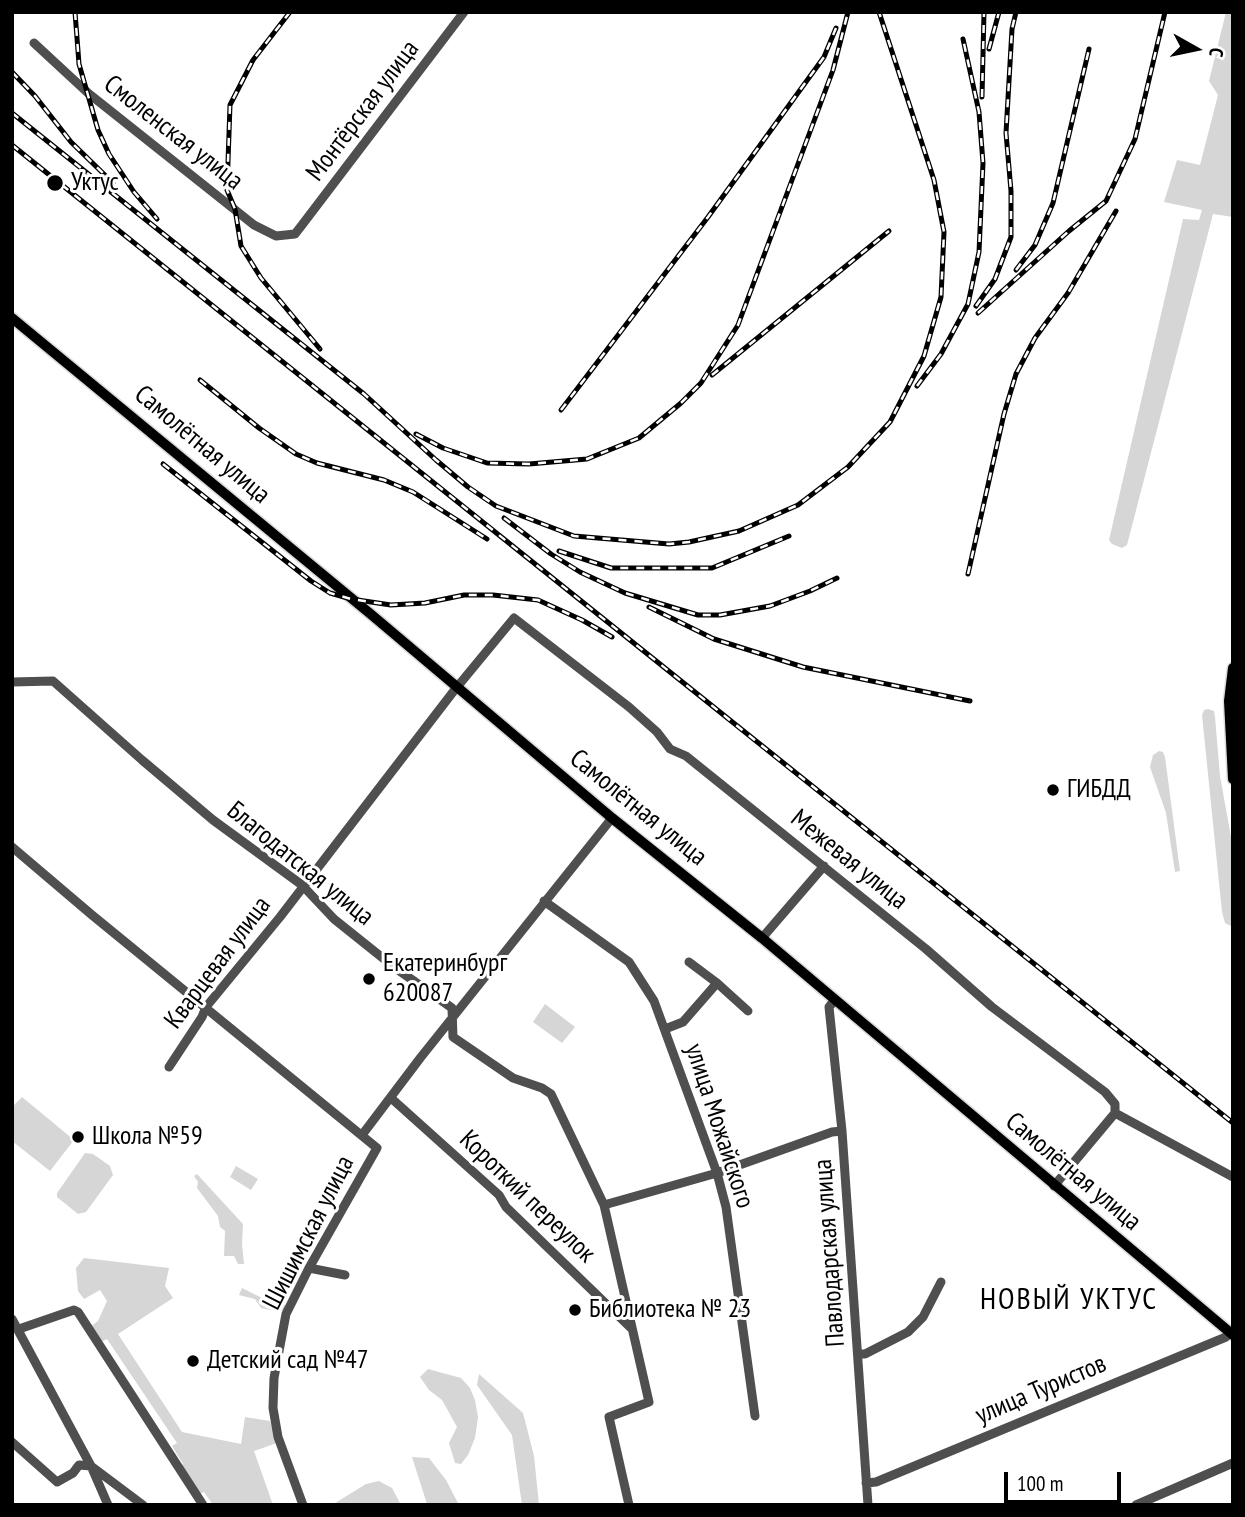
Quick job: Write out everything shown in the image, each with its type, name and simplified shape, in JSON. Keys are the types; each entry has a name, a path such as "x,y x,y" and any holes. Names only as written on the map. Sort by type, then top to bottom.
{"main road":[{"name":"Самолётная улица","path":"12,318 457,686 612,818 762,938 1231,1333"},
{"path":"1233,668 1228,701 1233,779"}],"street":[{"name":"Монтёрская улица","path":"295,234 464,12"},
{"name":"Смоленская улица","path":"34,43 88,93 254,225 276,236 295,234"},
{"name":"Межевая улица","path":"457,686 514,618 629,706 657,732 670,749 686,755 926,949 992,1007 1105,1091 1115,1104 1115,1113 1233,1177"},
{"name":"Благодатская улица","path":"12,682 53,681 196,806 302,885 334,919 394,967 452,1008 453,1037 513,1078 551,1094 604,1205 649,1402 609,1417 629,1505"},
{"name":"Кварцевая улица","path":"169,1066 206,1007 280,917 457,686"},
{"name":"Шишимская улица","path":"303,1505 278,1437 273,1408 274,1378 286,1314 377,1148 362,1135 612,818"},
{"path":"12,847 362,1135"},
{"path":"762,938 824,866"},
{"name":"улица Можайского","path":"544,901 629,962 654,1001 717,1173 726,1207 755,1416"},
{"path":"689,962 748,1011"},
{"path":"665,1029 683,1022 717,984"},
{"name":"Павлодарская улица","path":"834,1001 829,1007 842,1131 868,1505"},
{"name":"Короткий переулок","path":"391,1098 499,1195 506,1207 631,1328"},
{"path":"1054,1186 1115,1113"},
{"path":"604,1205 717,1173 831,1132 842,1131"},
{"path":"309,1268 345,1275"},
{"path":"858,1354 908,1332 923,1317 941,1282"},
{"path":"19,1329 74,1310 78,1312 203,1505"},
{"path":"12,1320 91,1466 108,1505"},
{"name":"улица Туристов","path":"866,1483 876,1482 1231,1333"},
{"path":"12,1442 57,1482 73,1474 79,1465 91,1466 143,1505"},
{"path":"1136,1505 1233,1463"}],"shaded area":[{"path":"1226,12 1233,12 1233,217 1213,214 1127,545 1122,548 1109,540 1183,219 1199,220 1202,210 1164,202 1177,160 1200,165 1218,95 1209,81"},
{"path":"1204,710 1214,711 1220,776 1233,848 1233,927 1225,923 1222,912 1202,715"},
{"path":"1159,751 1163,752 1165,757 1180,871 1175,872 1166,813 1150,767 1153,755"},
{"path":"545,1004 575,1027 562,1043 533,1022"},
{"path":"22,1097 74,1140 50,1171 12,1141 12,1107"},
{"path":"85,1153 93,1154 110,1166 113,1175 86,1212 78,1214 57,1197 57,1193"},
{"path":"236,1166 258,1179 251,1190 230,1177"},
{"path":"197,1174 243,1224 244,1264 238,1264 234,1256 224,1256 225,1231 220,1227 218,1216 197,1188 198,1182 194,1176"},
{"path":"84,1258 169,1268 165,1286 173,1298 118,1334 182,1432 241,1444 245,1417 270,1421 277,1443 254,1451 273,1505 213,1505 204,1492 199,1494 172,1446 177,1443 107,1339 99,1343 90,1327 98,1321 107,1301 100,1290 84,1299 78,1291 76,1268"},
{"path":"242,1288 262,1298 267,1293 284,1303 286,1309 279,1312 261,1308 255,1299 239,1295"},
{"path":"428,1369 461,1378 470,1388 475,1400 478,1417 475,1438 461,1464 455,1463 449,1443 457,1427 442,1400 429,1390 420,1377"},
{"path":"479,1374 523,1413 534,1456 539,1505 522,1505 512,1435 477,1385"},
{"path":"412,1457 429,1458 446,1480 459,1505 424,1505 427,1504"},
{"path":"379,1481 392,1488 401,1505 332,1505 366,1484"}],"railway":[{"path":"75,12 79,64 98,130 109,154 134,192 157,219"},
{"path":"290,12 253,60 230,105 227,190 235,209 241,246 261,278 320,349"},
{"path":"416,434 443,448 487,463 529,464 587,459 639,438 681,403 701,383 738,325 833,70 848,12"},
{"path":"12,113 364,394 436,460 496,506 574,536 669,544 689,542 739,531 798,505 848,467 890,422 924,356 941,297 944,232 934,180 879,12"},
{"path":"982,97 984,12"},
{"path":"989,49 999,12"},
{"path":"976,306 995,279 1011,237 1011,191 1006,133 1012,29 1016,12"},
{"path":"978,313 1106,201 1135,139 1165,12"},
{"path":"561,410 708,217 824,57 836,28"},
{"path":"917,386 941,354 968,304 979,252 983,163 979,112 963,39"},
{"path":"1016,270 1035,245 1053,203 1089,49"},
{"path":"12,72 35,96 71,142 113,183"},
{"path":"12,145 1233,1123"},
{"path":"968,574 1004,414 1016,374 1035,338 1068,293 1116,211"},
{"path":"712,375 889,231"},
{"path":"200,380 296,454 317,463 384,480 413,492 487,539"},
{"path":"163,464 311,581 330,593 391,605 425,603 464,595 538,600 612,637"},
{"path":"504,518 551,554 580,572 625,593 698,615 720,615 770,606 837,578"},
{"path":"559,551 611,568 712,568 789,536"},
{"path":"649,607 714,639 803,667 970,701"}],"place":[{"name":"Уктус","path":"55,183"},
{"name":"ГИБДД","path":"1053,790"},
{"name":"Екатеринбург 620087","path":"369,979"},
{"name":"Школа №59","path":"78,1137"},
{"name":"Библиотека № 23","path":"575,1310"},
{"name":"Детский сад №47","path":"193,1361"}],"district":[{"name":"НОВЫЙ УКТУС","path":"1069,1300"}]}
